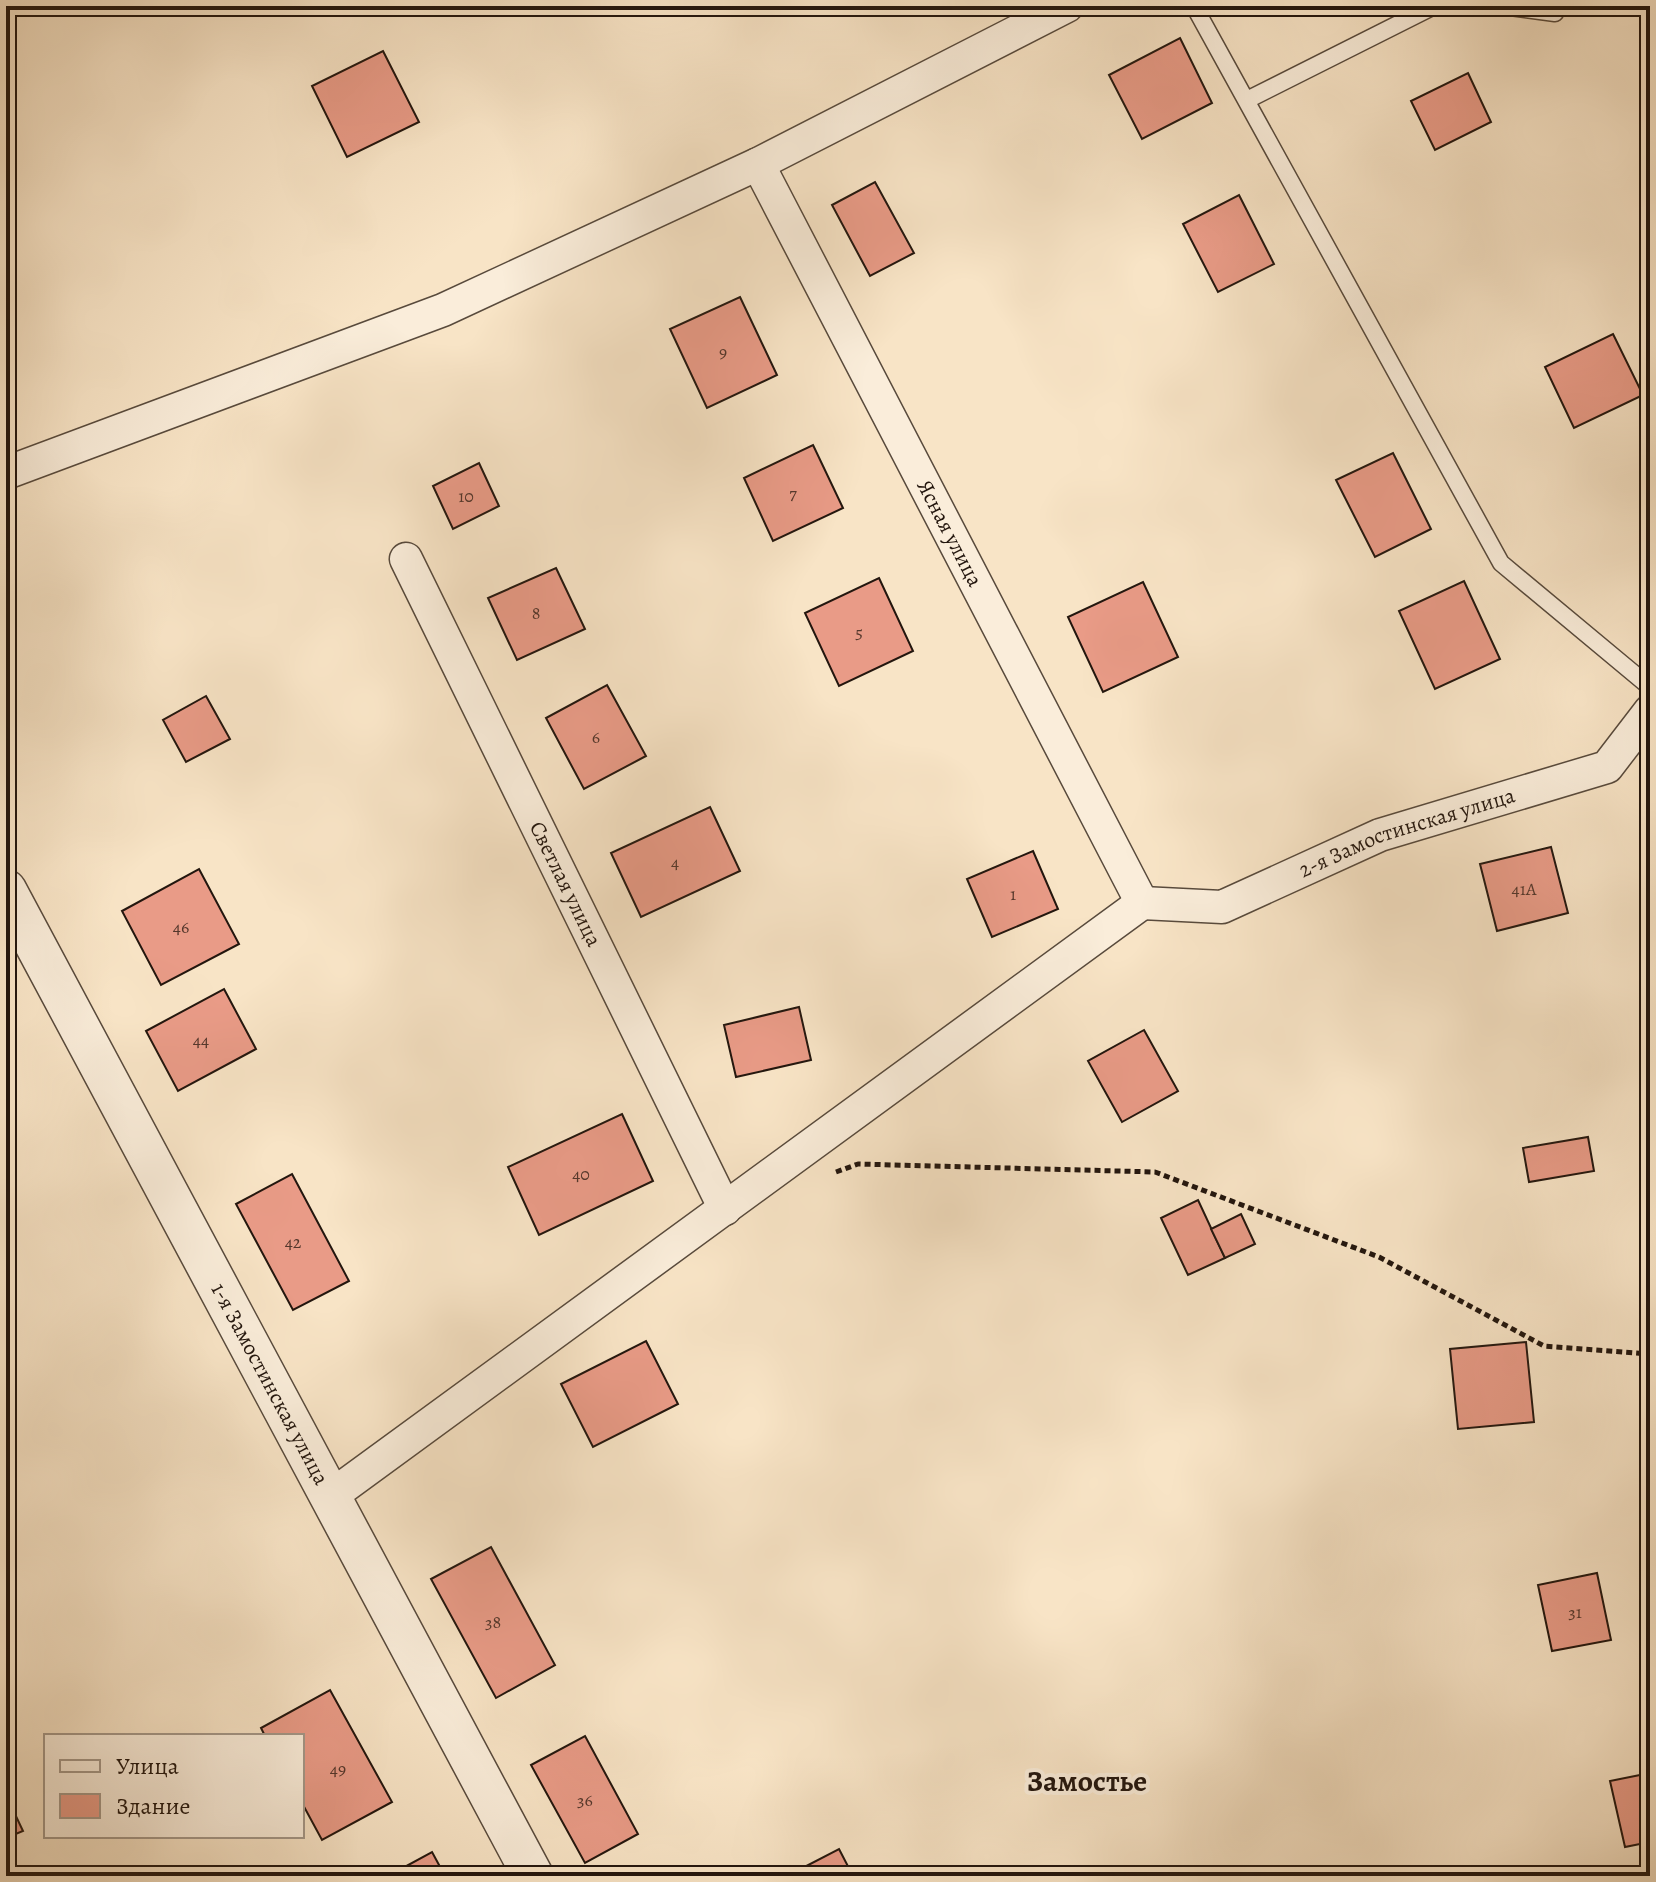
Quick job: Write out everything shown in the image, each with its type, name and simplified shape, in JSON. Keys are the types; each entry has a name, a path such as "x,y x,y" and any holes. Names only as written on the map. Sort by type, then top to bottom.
{"street":[{"path":"6,473 443,310 758,164 1067,6"},
{"name":"Ясная улица","path":"758,164 1142,903"},
{"name":"Светлая улица","path":"406,559 725,1209"},
{"name":"2-я Замостинская улица","path":"1142,903 1222,907 1380,835 1607,767 1650,711"},
{"name":"1-я Замостинская улица","path":"6,890 533,1876"},
{"path":"331,1496 1142,903"}],"lane":[{"path":"1194,6 1501,563 1650,687"},
{"path":"1247,100 1434,6"},
{"path":"1503,6 1555,13"}],"path":[{"path":"829,1174 858,1164 1155,1172 1379,1257 1544,1346 1650,1354"}],"building":[{"path":"1650,27 1650,78 1642,28"},
{"path":"1180,38 1212,103 1142,139 1109,75"},
{"path":"383,51 419,122 347,157 312,86"},
{"path":"1468,73 1491,122 1435,150 1411,101"},
{"path":"875,182 914,253 870,276 832,205"},
{"path":"1239,195 1274,264 1218,292 1183,224"},
{"path":"740,297 777,375 707,408 670,329"},
{"path":"1613,334 1643,395 1574,428 1545,367"},
{"path":"813,445 843,508 773,541 744,478"},
{"path":"1393,453 1431,529 1375,557 1336,480"},
{"path":"479,463 499,506 453,529 433,486"},
{"path":"556,568 585,629 517,660 488,598"},
{"path":"879,578 913,651 839,686 805,613"},
{"path":"1464,581 1500,659 1435,689 1399,611"},
{"path":"1143,582 1178,657 1103,692 1068,617"},
{"path":"607,685 646,756 584,789 546,718"},
{"path":"206,696 230,739 186,762 163,720"},
{"path":"710,807 740,871 641,917 611,853"},
{"path":"1551,847 1568,913 1497,931 1480,864"},
{"path":"1033,851 1058,909 992,937 967,879"},
{"path":"199,869 239,944 161,985 122,911"},
{"path":"224,989 256,1049 178,1091 146,1031"},
{"path":"799,1007 811,1060 736,1077 724,1025"},
{"path":"1144,1030 1178,1091 1122,1122 1088,1061"},
{"path":"622,1114 653,1181 539,1235 508,1167"},
{"path":"1588,1137 1594,1171 1529,1182 1523,1148"},
{"path":"292,1174 349,1281 293,1310 236,1204"},
{"path":"1198,1200 1225,1258 1188,1275 1161,1218"},
{"path":"1241,1214 1255,1244 1225,1258 1211,1229"},
{"path":"646,1341 678,1404 593,1447 561,1384"},
{"path":"1526,1342 1534,1422 1458,1429 1450,1349"},
{"path":"491,1547 555,1665 496,1698 431,1579"},
{"path":"1597,1573 1611,1640 1552,1651 1538,1585"},
{"path":"330,1690 392,1802 322,1840 304,1807 304,1734 264,1734 261,1728"},
{"path":"585,1736 638,1834 585,1863 531,1765"},
{"path":"1650,1773 1650,1842 1625,1847 1610,1781"},
{"path":"6,1795 23,1831 6,1838"},
{"path":"839,1849 853,1876 787,1876"},
{"path":"432,1852 445,1876 388,1876"}],"district":[{"name":"Замостье","path":"1087,1781"}]}
